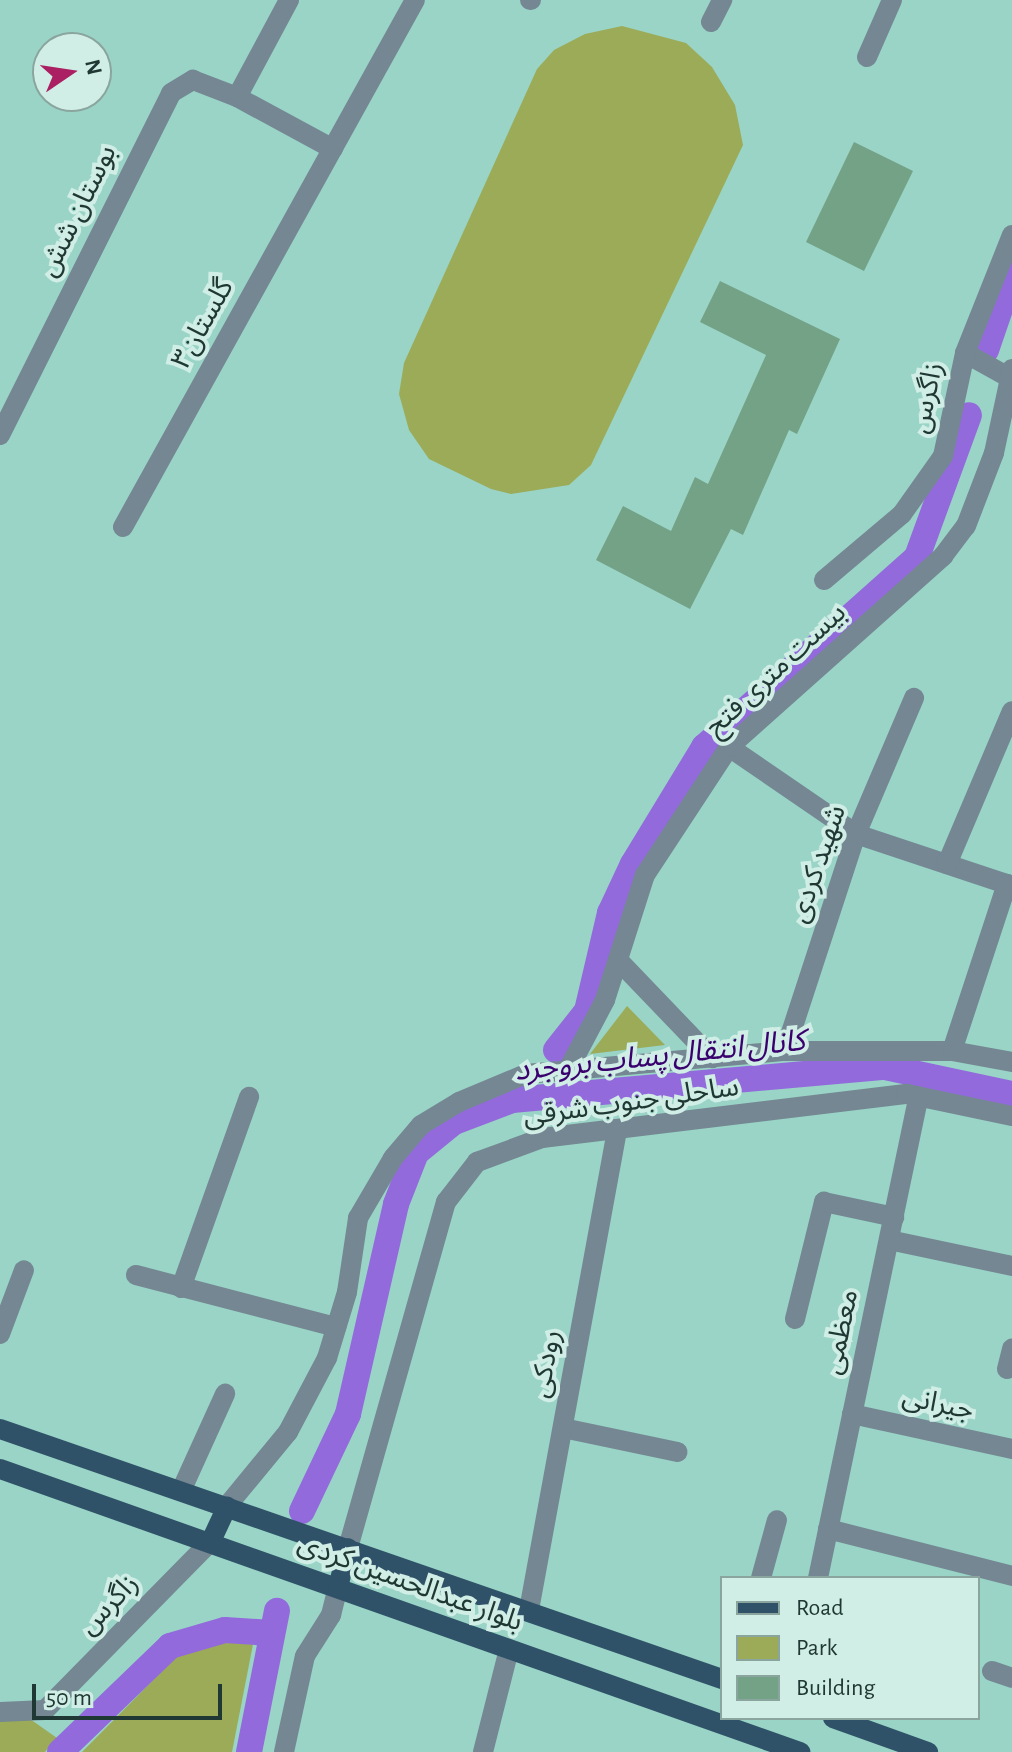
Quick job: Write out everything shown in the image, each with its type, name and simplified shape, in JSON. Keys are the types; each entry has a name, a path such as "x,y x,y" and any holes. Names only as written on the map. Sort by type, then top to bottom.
{"main road":[{"name":"بلوار عبدالحسین کردی","path":"0,1429 720,1678"},
{"name":"بلوار عبدالحسین کردی","path":"0,1469 211,1541 800,1752"},
{"path":"211,1541 227,1506"},
{"path":"338,1587 348,1548"},
{"path":"839,1720 928,1752"}],"street":[{"path":"289,0 237,97 333,149"},
{"name":"گلستان۳","path":"123,527 415,0"},
{"path":"711,22 722,0"},
{"path":"867,57 892,0"},
{"name":"بوستان شش","path":"0,435 171,93 193,80 237,97"},
{"name":"زاگرس","path":"824,580 902,514 943,456 965,353 1012,235"},
{"path":"965,353 1011,375"},
{"name":"بیست متری فتح","path":"568,1070 605,1000 645,875 729,747 943,556 966,526 994,453 1011,375"},
{"name":"شهید کردی","path":"785,1051 856,834 914,698"},
{"path":"947,864 1012,711"},
{"path":"729,747 856,834 1010,885 952,1051"},
{"path":"618,960 712,1058"},
{"path":"227,1506 288,1432 336,1327 358,1218 393,1158 421,1125 488,1086 568,1070 785,1051 952,1051 1012,1062"},
{"name":"ساحلی جنوب شرقی","path":"348,1548 450,1192 477,1162 497,1152 542,1138 919,1096 1012,1116"},
{"name":"معظمی","path":"818,1576 919,1096"},
{"path":"181,1288 249,1097"},
{"name":"رودکی","path":"529,1610 617,1129"},
{"path":"795,1319 824,1202 894,1217"},
{"path":"889,1240 1012,1266"},
{"path":"0,1334 24,1270"},
{"path":"136,1275 336,1327"},
{"path":"181,1491 225,1394"},
{"name":"جیرانی","path":"852,1414 1012,1449"},
{"path":"563,1428 678,1452"},
{"path":"762,1576 777,1520"},
{"path":"828,1529 1012,1576"},
{"name":"زاگرس","path":"0,1712 45,1710 211,1541"},
{"path":"284,1752 305,1656 331,1615 338,1587"},
{"path":"483,1752 509,1649"}],"green space":[{"path":"622,26 686,43 712,67 735,105 743,145 591,465 569,485 511,494 491,489 429,459 409,430 399,394 404,363 537,69 554,50 585,34"},
{"path":"627,1006 665,1045 590,1054"},
{"path":"254,1639 232,1752 82,1752 176,1657 208,1641"},
{"path":"30,1719 57,1738 45,1752 0,1752 0,1720"}],"building":[{"path":"854,142 913,171 864,271 806,242"},
{"path":"720,281 840,339 797,434 789,430 743,535 731,529 690,609 596,560 623,506 671,531 695,477 708,484 766,355 700,322"}],"waterway":[{"path":"986,350 1012,274"},
{"path":"556,1050 587,1011 610,913 633,864 704,747 917,557 969,415"},
{"name":"کانال انتقال پساب بروجرد","path":"302,1511 348,1414 396,1204 416,1153 454,1122 512,1100 885,1067 1012,1094"},
{"name":"کانال انتقال پساب بروجرد","path":"249,1752 277,1611"},
{"name":"کانال انتقال پساب بروجرد","path":"60,1752 170,1646 225,1630 271,1633"}]}
